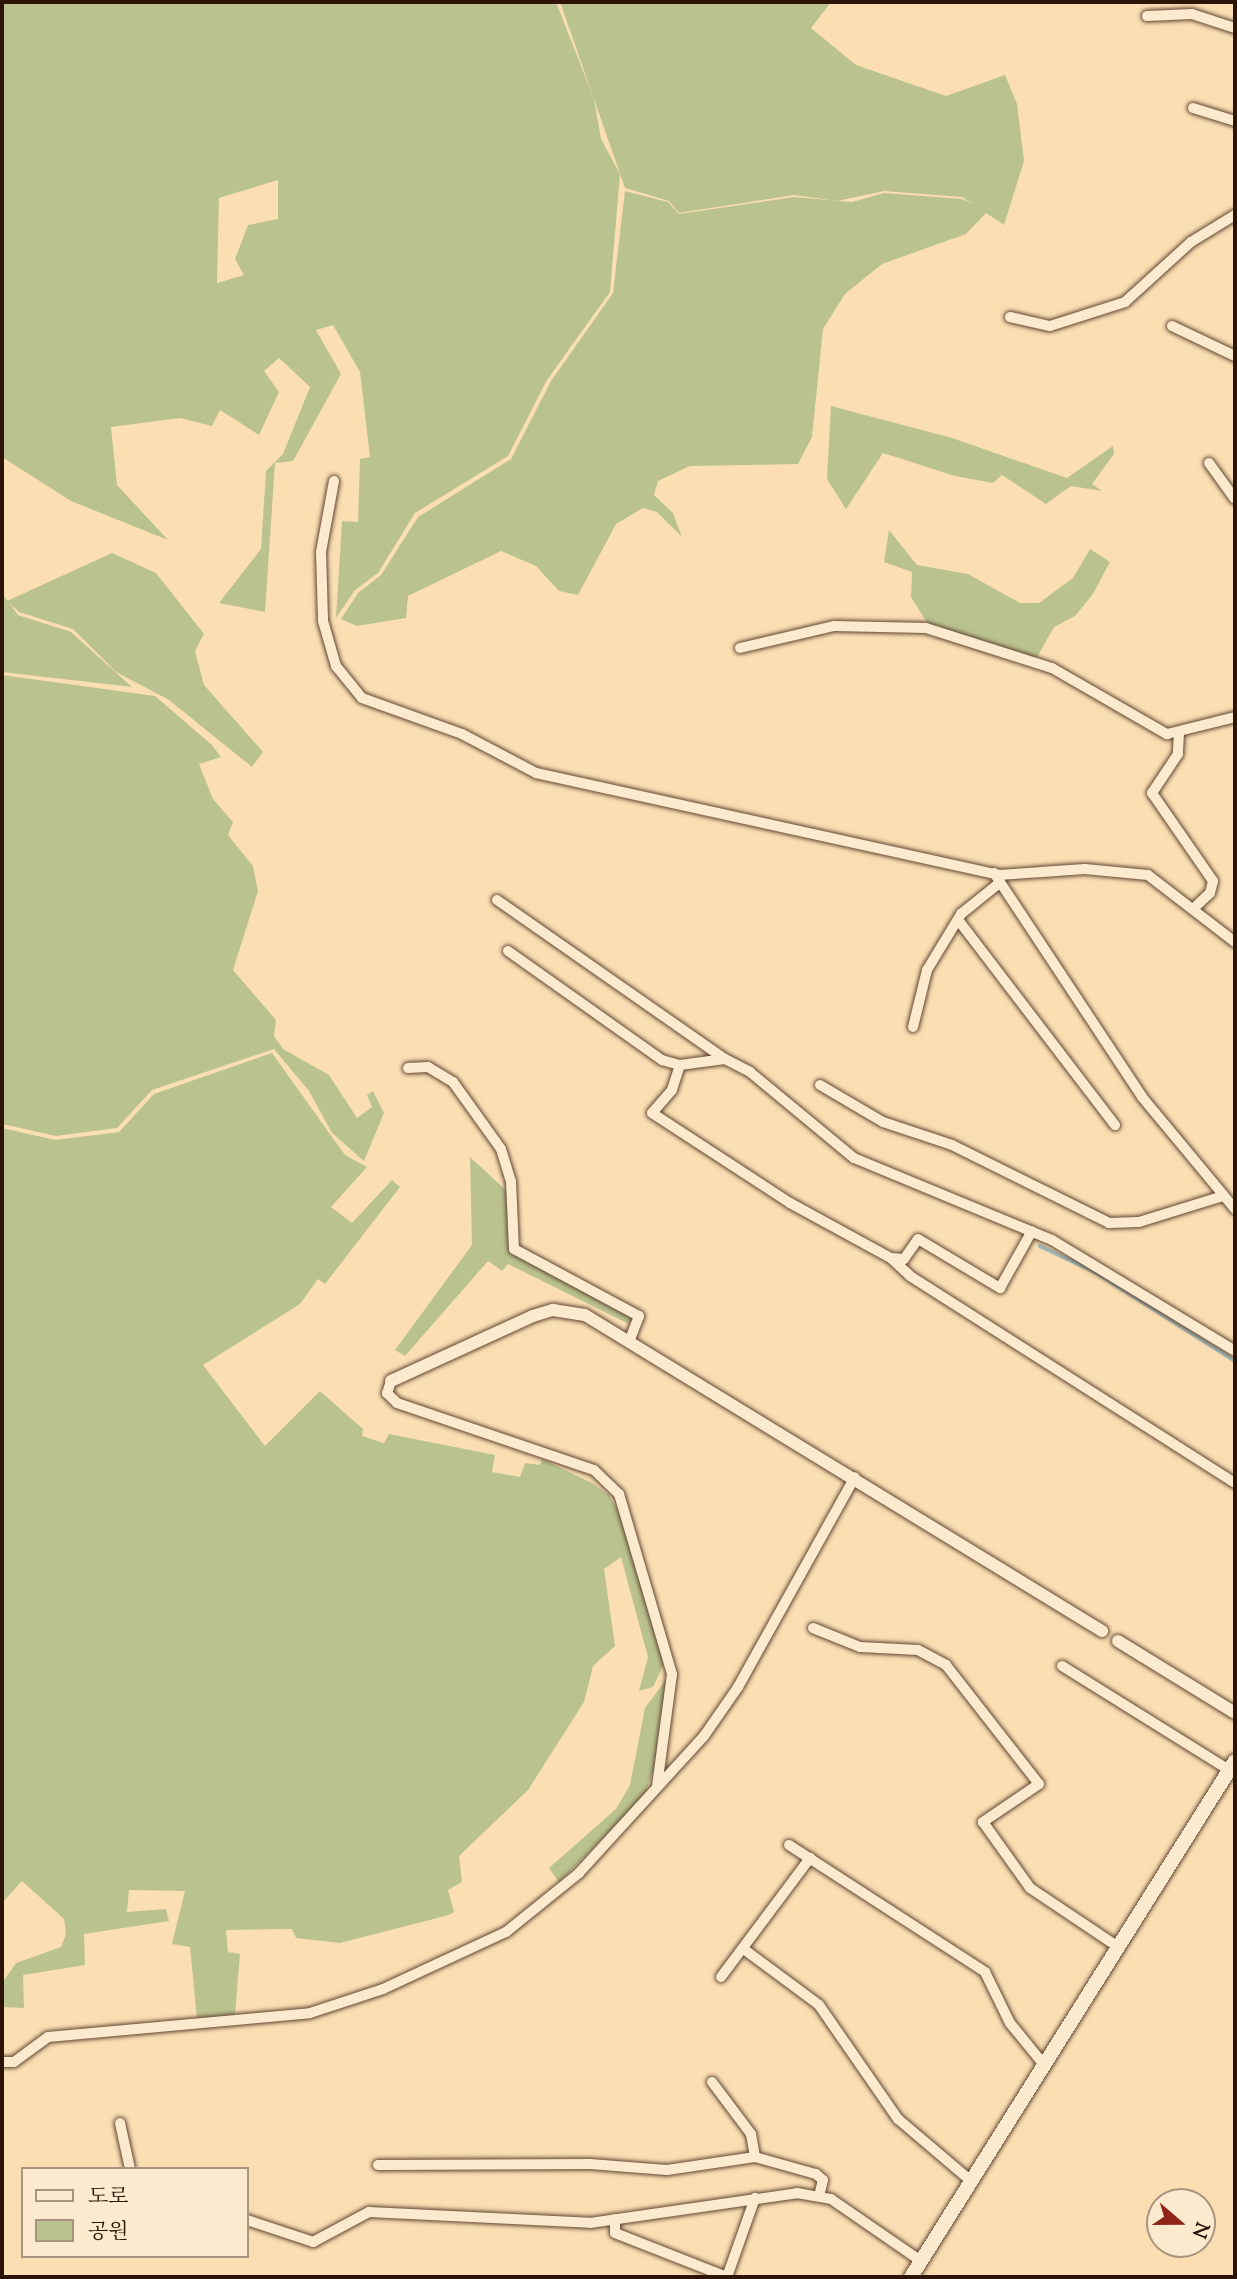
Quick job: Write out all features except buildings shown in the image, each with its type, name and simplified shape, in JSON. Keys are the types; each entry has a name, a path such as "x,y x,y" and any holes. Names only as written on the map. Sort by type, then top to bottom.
{"main road":[{"path":"911,2277 1232,1766"}],"street":[{"path":"1147,16 1192,14 1235,28"},
{"path":"1194,108 1235,121"},
{"path":"1010,317 1050,326 1125,302 1191,242 1235,215"},
{"path":"1172,326 1235,356"},
{"path":"1209,463 1235,499"},
{"path":"334,481 321,552 323,621 336,666 362,698 462,734 536,772 994,873 1140,873 1195,906 1235,942"},
{"path":"740,648 834,626 945,631 1052,668 1158,732 1179,733 1235,717"},
{"path":"1179,733 1178,754 1151,786 1213,881 1210,894 1195,906"},
{"path":"994,873 998,884 1142,1097 1235,1209"},
{"path":"913,1027 928,970 959,921 998,884"},
{"path":"497,900 725,1059 854,1158 1032,1231 1235,1351"},
{"path":"959,921 1115,1125"},
{"path":"508,951 641,1046 680,1065 725,1059"},
{"path":"680,1065 672,1090 652,1113 790,1203 891,1258 910,1276 1235,1483"},
{"path":"408,1068 428,1067 453,1082 500,1149 511,1181 514,1248 639,1316 630,1339"},
{"path":"820,1085 883,1122 952,1145 1109,1223 1139,1222 1223,1196"},
{"path":"891,1258 904,1259 918,1239 1000,1288 1032,1231"},
{"path":"657,1787 672,1674 619,1494 594,1470 397,1403 387,1393 391,1381 553,1310 585,1315 630,1339 1102,1631"},
{"path":"2,2062 15,2062 48,2037 284,2017 383,1989 506,1932 579,1873 657,1787 738,1687 855,1478"},
{"path":"813,1628 860,1647 918,1650 946,1665 1039,1784 983,1822 1030,1888 1118,1947"},
{"path":"1118,1641 1235,1713"},
{"path":"1062,1666 1232,1766"},
{"path":"789,1845 985,1972 1010,2023 1045,2066"},
{"path":"721,1977 746,1950 810,1858"},
{"path":"746,1950 819,2005 898,2119 971,2181"},
{"path":"712,2082 751,2134 755,2157"},
{"path":"120,2123 130,2167"},
{"path":"378,2165 667,2170 755,2157 816,2174 823,2180 819,2196"},
{"path":"248,2220 313,2242 369,2212 556,2223 615,2219 755,2198 819,2196 921,2261"},
{"path":"615,2219 615,2233 727,2277 755,2198"}],"green space":[{"path":"2,2 556,2 594,99 601,139 620,174 610,292 547,380 508,456 415,513 378,573 355,590 336,618 342,521 358,522 360,459 370,457 360,372 333,325 316,330 341,374 293,461 275,463 265,612 219,603 261,549 266,471 283,454 310,387 279,358 264,371 279,392 259,435 220,410 212,426 180,418 111,427 117,485 168,540 71,501 2,457","holes":["278,180 278,219 248,225 235,259 244,275 217,283 219,198"]},
{"path":"560,2 831,2 811,28 856,65 946,96 1005,75 1017,104 1024,161 1004,225 962,197 884,191 837,201 794,195 679,213 669,201 625,188"},
{"path":"625,191 668,202 679,214 794,197 852,202 884,193 962,199 988,211 966,234 882,264 845,294 823,329 812,437 798,464 690,466 658,481 654,495 673,513 682,537 657,512 643,508 616,524 578,595 559,591 536,566 501,551 408,596 406,618 357,626 341,619 358,593 381,575 418,517 511,459 551,381 613,293"},
{"path":"831,406 952,438 1067,478 1113,446 1114,454 1092,484 1102,491 1071,486 1046,504 1002,475 993,483 955,476 883,453 846,509 827,479"},
{"path":"889,530 917,565 968,574 1020,603 1039,603 1073,578 1090,549 1110,562 1093,594 1075,616 1054,627 1036,659 928,624 911,597 912,572 884,562"},
{"path":"112,553 156,573 204,634 195,651 204,685 263,752 252,767 169,700 116,672 73,629 19,612 7,601"},
{"path":"2,593 18,615 71,632 132,687 2,672"},
{"path":"2,675 155,696 212,745 221,757 199,764 213,799 233,822 228,835 253,866 258,891 233,970 276,1020 274,1036 283,1049 329,1075 357,1118 372,1107 367,1095 373,1091 384,1113 364,1161 332,1133 309,1091 274,1049 152,1090 117,1128 56,1136 2,1124"},
{"path":"272,1053 345,1155 367,1167 331,1207 352,1223 392,1180 400,1187 325,1284 318,1279 300,1304 203,1365 265,1446 320,1391 363,1429 362,1436 384,1443 389,1434 495,1455 492,1472 520,1477 525,1463 540,1465 542,1459 592,1483 609,1495 625,1523 665,1652 663,1666 653,1687 639,1691 648,1657 621,1557 604,1569 615,1646 593,1666 584,1702 528,1790 459,1856 462,1882 448,1890 454,1912 449,1915 340,1943 296,1938 292,1929 226,1930 228,1952 240,1954 235,2015 197,2019 190,1947 172,1944 185,1891 129,1890 127,1912 166,1909 169,1921 84,1934 85,1965 23,1975 24,2008 2,2007 2,1983 16,1963 61,1947 66,1934 64,1919 22,1881 2,1903 2,1128 55,1140 119,1132 154,1094"},
{"path":"470,1157 508,1192 510,1249 632,1318 629,1324 508,1264 502,1271 488,1261 405,1356 395,1350 472,1245"},
{"path":"668,1677 658,1757 644,1797 559,1882 549,1868 616,1809 630,1785 645,1708"}],"waterway":[{"path":"1040,1246 1097,1273 1235,1361"}]}
